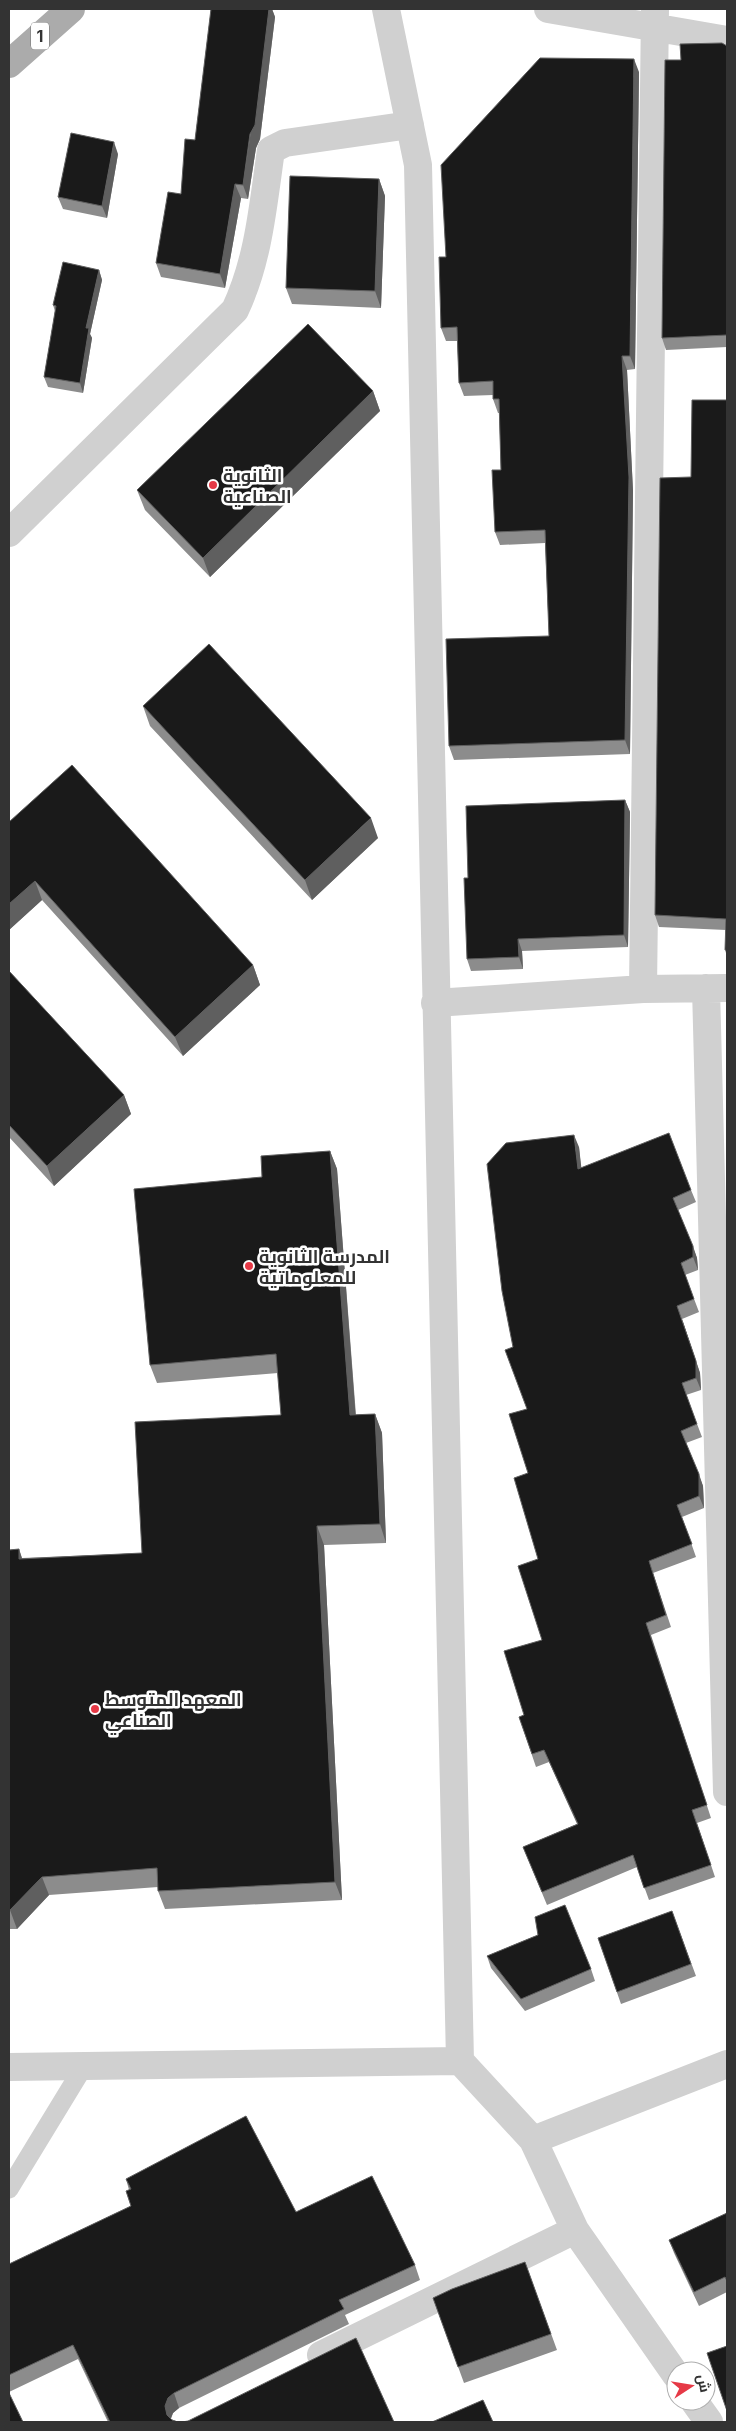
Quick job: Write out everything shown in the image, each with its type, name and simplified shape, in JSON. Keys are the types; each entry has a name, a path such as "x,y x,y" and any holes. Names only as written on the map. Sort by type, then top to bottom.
{"main road":[{"name":"1","path":"9,64 71,9"}],"street":[{"path":"386,9 418,165 435,1003 460,2061 533,2140 575,2230 666,2361"},
{"path":"548,9 655,18 727,40"},
{"path":"644,989 655,18"},
{"path":"9,533 234,310 247,285 255,258 271,150 285,143 410,125"},
{"path":"435,1003 644,989 717,988 727,1792"},
{"path":"9,2067 460,2061"},
{"path":"533,2140 727,2064"},
{"path":"301,2365 575,2230"},
{"path":"701,2411 709,2422"}],"lane":[{"path":"9,2190 84,2066"}],"building":[{"path":"211,9 269,9 255,125 250,134 243,185 235,184 220,274 156,263 168,192 181,194 185,139 195,140"},
{"path":"722,43 727,46 727,335 662,338 665,60 681,60 680,44"},
{"path":"540,58 634,59 630,356 622,356 629,477 625,740 449,746 446,639 549,636 545,530 495,532 492,470 501,470 499,399 493,399 493,381 459,383 457,327 441,328 439,257 446,257 441,165"},
{"path":"71,133 114,142 102,206 58,197"},
{"path":"290,176 379,179 375,291 286,288"},
{"path":"63,262 99,270 86,328 89,328 80,383 44,377 56,306 53,305"},
{"path":"308,324 373,391 203,558 137,490"},
{"path":"692,400 727,400 727,950 725,950 726,919 655,915 660,478 691,477"},
{"path":"209,644 371,818 305,880 143,706"},
{"path":"72,765 253,965 175,1037 35,881 9,904 9,822"},
{"path":"625,800 624,935 518,939 519,957 467,959 464,878 468,878 466,806"},
{"path":"9,971 124,1095 47,1166 9,1125"},
{"path":"669,1133 691,1190 673,1198 693,1246 693,1257 681,1263 694,1299 677,1306 696,1361 696,1378 682,1383 697,1424 681,1431 699,1474 699,1496 677,1505 692,1544 649,1561 666,1615 646,1623 707,1805 692,1810 711,1865 644,1888 633,1855 542,1892 523,1847 578,1824 544,1750 532,1754 519,1717 524,1715 504,1651 542,1640 518,1566 538,1559 514,1478 528,1473 509,1414 527,1409 505,1350 513,1347 502,1291 487,1164 506,1143 574,1135 578,1169"},
{"path":"330,1151 350,1415 375,1414 380,1524 317,1526 335,1882 158,1891 157,1868 42,1877 9,1910 9,1550 19,1549 19,1559 142,1553 135,1422 281,1415 276,1354 150,1365 134,1189 262,1177 261,1156"},
{"path":"565,1905 591,1969 521,1999 487,1956 538,1935 535,1917"},
{"path":"672,1911 691,1964 617,1992 598,1938"},
{"path":"246,2116 296,2212 372,2176 415,2265 339,2300 344,2309 174,2393 168,2398 165,2406 167,2415 172,2420 178,2422 110,2422 73,2345 9,2375 9,2264 131,2206 126,2191 131,2189 126,2179"},
{"path":"727,2213 727,2281 725,2277 694,2292 669,2240"},
{"path":"525,2262 551,2334 458,2367 433,2298"},
{"path":"356,2338 394,2422 182,2422 188,2421"},
{"path":"727,2346 727,2411 716,2379 716,2361 710,2361 707,2353"},
{"path":"9,2393 23,2422 9,2422"},
{"path":"483,2400 493,2422 432,2422"}],"place":[{"name":"الثانوية الصناعية","path":"213,485"},
{"name":"المدرسة الثانوية للمعلوماتية","path":"249,1266"},
{"name":"المعهد المتوسط الصناعي","path":"95,1709"}]}
